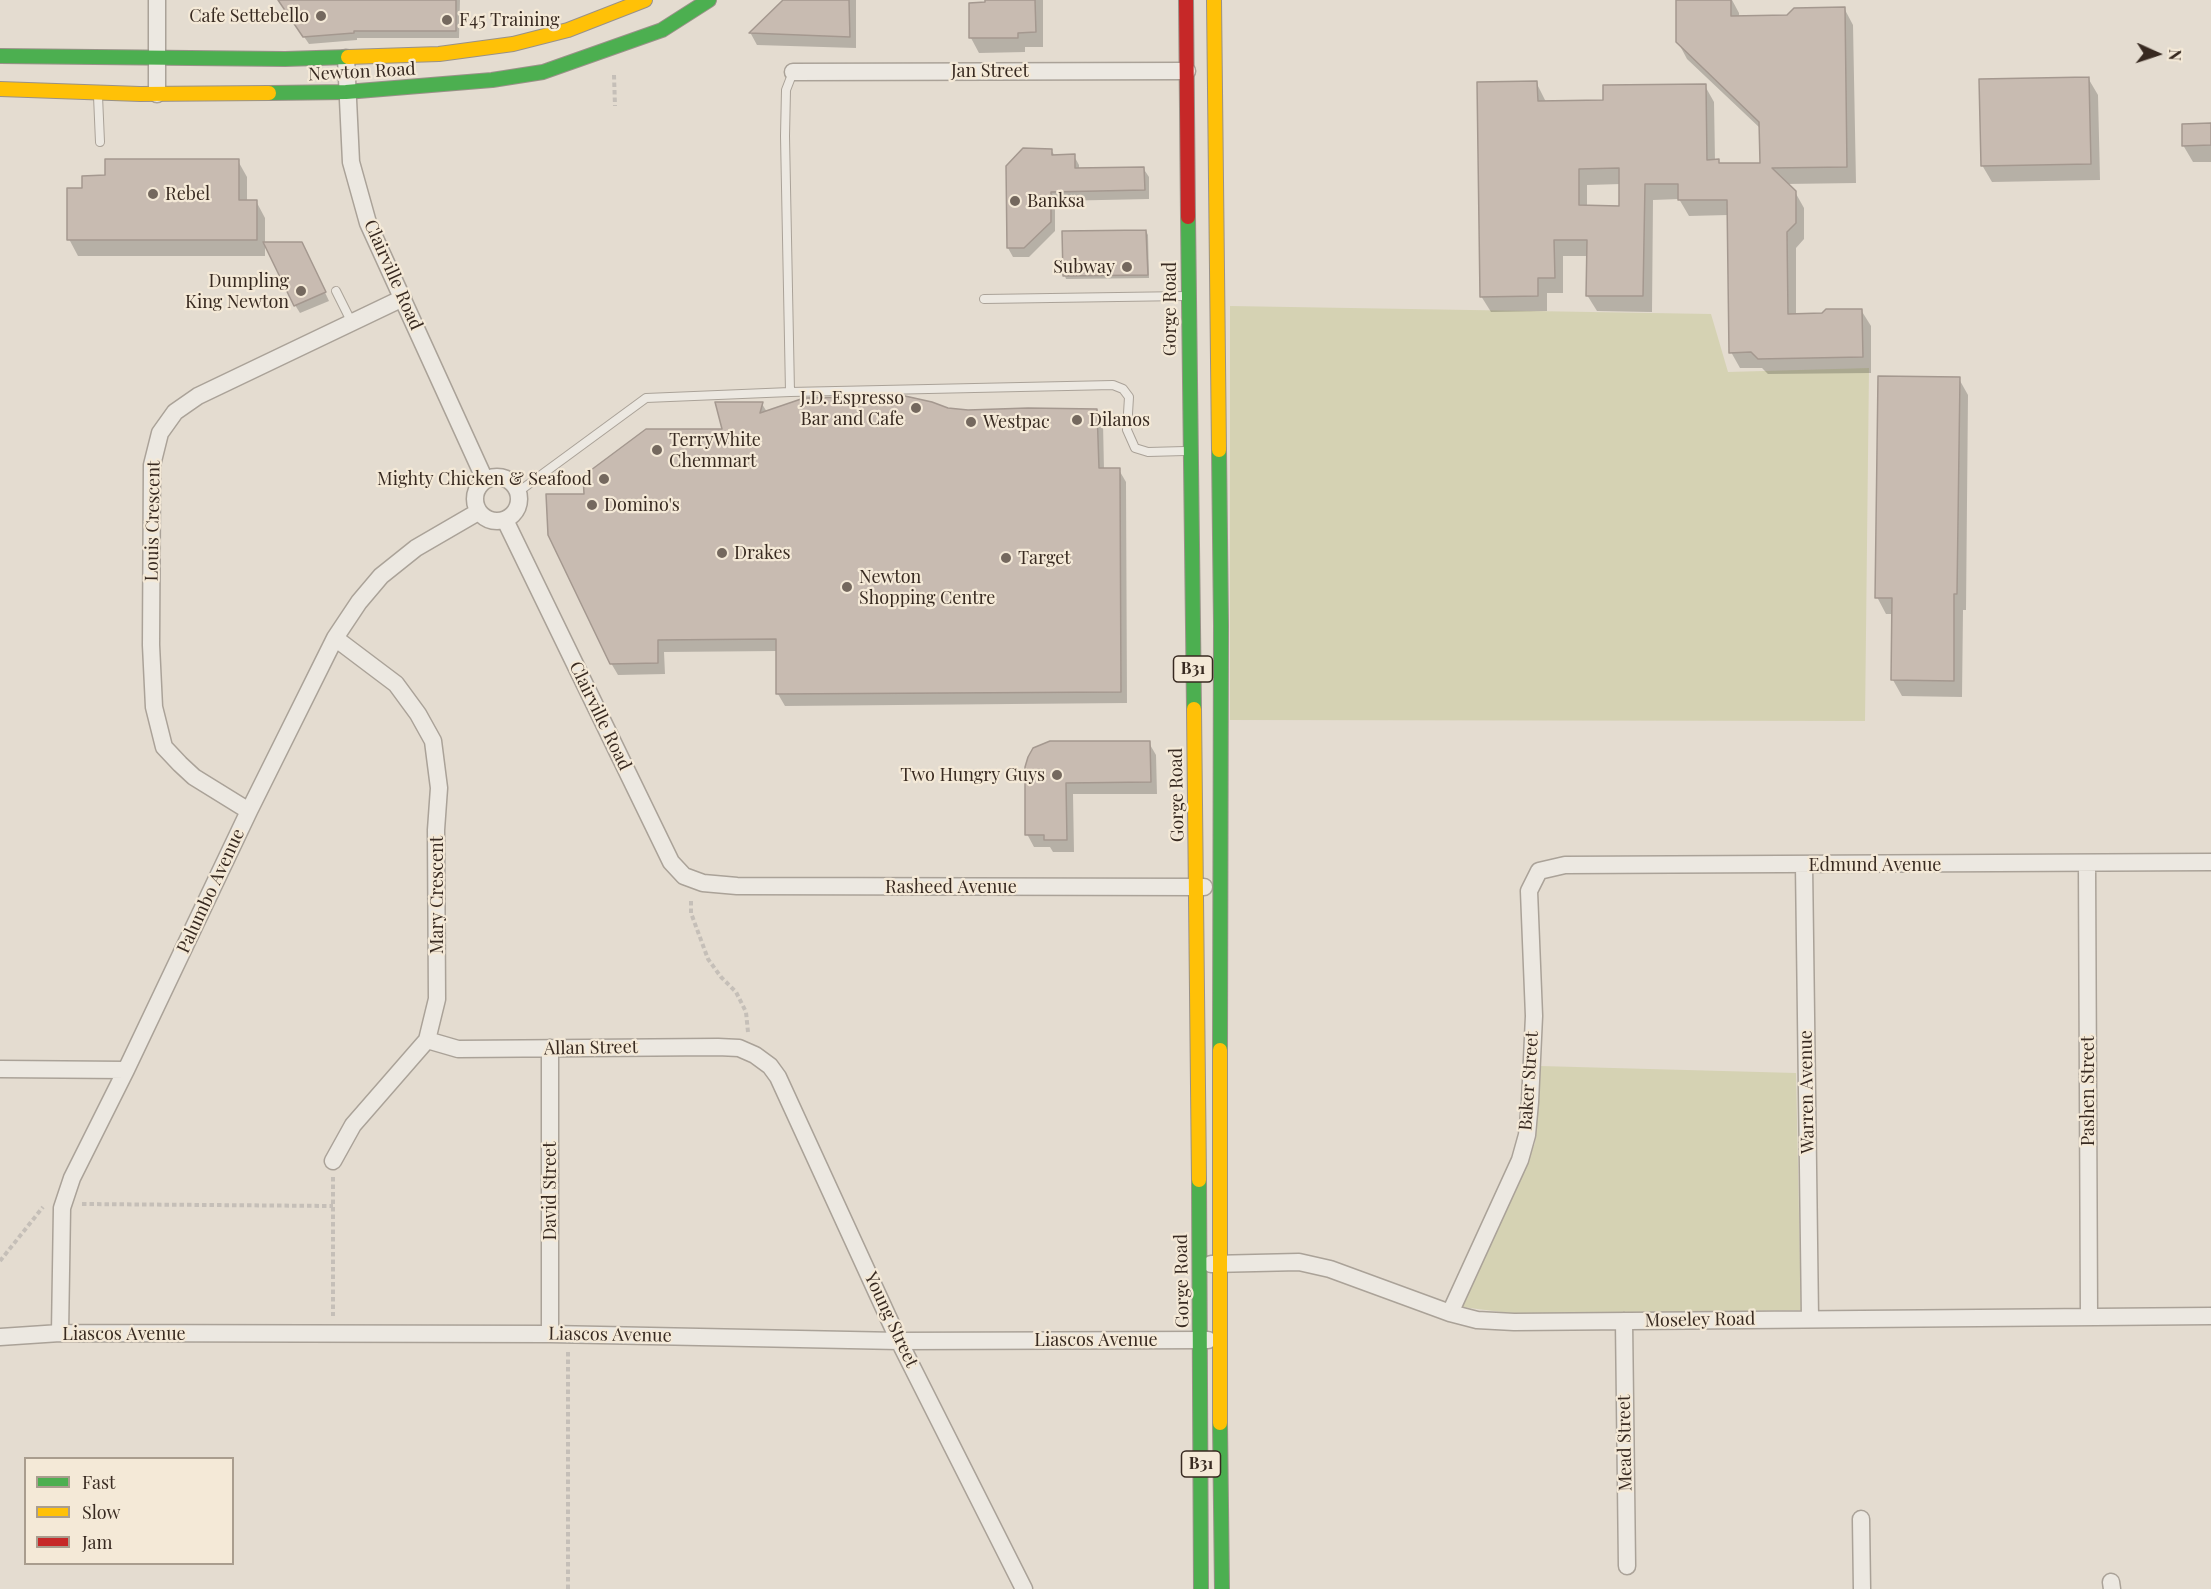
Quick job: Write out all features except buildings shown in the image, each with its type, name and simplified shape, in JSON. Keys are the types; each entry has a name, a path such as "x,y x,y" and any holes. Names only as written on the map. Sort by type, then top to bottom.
{"main road":[{"name":"Newton Road","path":"0,56 346,58 439,54 513,44 568,30 645,0"},
{"name":"Newton Road","path":"0,89 157,94 346,92 438,86 543,72 662,30 709,0"},
{"name":"Gorge Road","path":"1186,0 1201,1589"},
{"name":"Gorge Road","path":"1214,0 1221,625 1219,1264 1222,1589"},
{"path":"1187,71 1214,72"},
{"path":"1188,296 1216,264"},
{"path":"1190,451 1219,473"}],"street":[{"path":"157,0 157,94"},
{"name":"Clairville Road","path":"346,58 351,162 368,223 485,480"},
{"name":"Jan Street","path":"793,72 1187,71"},
{"name":"Louis Crescent","path":"249,811 194,777 164,747 154,707 152,465 159,433 175,412 198,396 403,298"},
{"path":"498,477 513,484 518,492 518,508 512,516 495,522 478,512 474,498 478,487 485,480 498,477"},
{"name":"Palumbo Avenue","path":"60,1333 62,1208 72,1178 334,638 359,602 381,576 416,549 478,512"},
{"name":"Clairville Road","path":"505,520 671,862 684,876"},
{"name":"Mary Crescent","path":"333,1161 353,1125 427,1040 436,999 436,830 439,788 433,741 418,714 396,684 334,638"},
{"name":"Edmund Avenue","path":"1539,871 1566,865 2211,862"},
{"name":"Pashen Street","path":"2087,864 2089,1317"},
{"name":"Warren Avenue","path":"1804,865 1810,1318"},
{"name":"Baker Street","path":"1450,1313 1520,1160 1527,1135 1533,1016 1529,891 1539,871"},
{"name":"Rasheed Avenue","path":"684,876 703,883 737,886 1220,886"},
{"name":"Allan Street","path":"427,1040 458,1049 718,1047 739,1048 755,1055"},
{"name":"David Street","path":"550,1048 550,1334"},
{"name":"Young Street","path":"755,1055 770,1066 778,1077 899,1341 1024,1589"},
{"path":"0,1069 126,1070"},
{"name":"Moseley Road","path":"1199,1264 1299,1262 1330,1269 1450,1313 1477,1320 1514,1322 2211,1316"},
{"name":"Mead Street","path":"1624,1321 1627,1566"},
{"name":"Liascos Avenue","path":"0,1337 60,1333 568,1334 899,1341 1200,1339 1220,1341"},
{"path":"1861,1519 1862,1589"}],"lane":[{"path":"790,392 785,136 786,90 793,72"},
{"path":"98,92 100,142"},
{"path":"336,291 352,323"},
{"path":"984,299 1188,296"},
{"path":"518,492 646,398 790,392 1113,385 1123,389 1129,397 1127,430 1135,448 1148,452 1190,451"}],"path":[{"path":"614,75 615,106"},
{"path":"333,1161 333,1334"},
{"path":"78,1204 333,1206"},
{"path":"0,1261 43,1207"},
{"path":"568,1334 568,1589"}],"shaded area":[{"path":"1230,306 1711,314 1728,372 1869,368 1865,721 1230,720"},
{"path":"1540,1066 1796,1073 1801,1310 1525,1315 1462,1307 1535,1143"}],"traffic: fast":[{"path":"269,93 346,92 492,80 543,72 662,30 709,0"},
{"path":"0,56 285,59 348,57"},
{"path":"1188,217 1194,709"},
{"path":"1219,450 1220,1050"},
{"path":"1199,1180 1201,1589"},
{"path":"1220,1423 1222,1589"}],"traffic: slow":[{"path":"348,57 439,54 513,44 568,30 645,0"},
{"path":"1214,0 1219,450"},
{"path":"0,89 140,94 269,93"},
{"path":"1194,709 1199,1180"},
{"path":"1220,1050 1220,1423"}],"traffic: jam":[{"path":"1186,0 1188,217"}],"place":[{"name":"Cafe Settebello","path":"321,16"},
{"name":"F45 Training","path":"447,20"},
{"name":"Rebel","path":"153,194"},
{"name":"Banksa","path":"1015,201"},
{"name":"Subway","path":"1127,267"},
{"name":"Dumpling King Newton","path":"301,291"},
{"name":"J.D. Espresso Bar and Cafe","path":"916,408"},
{"name":"Dilanos","path":"1077,420"},
{"name":"Westpac","path":"971,422"},
{"name":"TerryWhite Chemmart","path":"657,450"},
{"name":"Mighty Chicken & Seafood","path":"604,479"},
{"name":"Domino's","path":"592,505"},
{"name":"Drakes","path":"722,553"},
{"name":"Target","path":"1006,558"},
{"name":"Newton Shopping Centre","path":"847,587"},
{"name":"Two Hungry Guys","path":"1057,775"}]}
